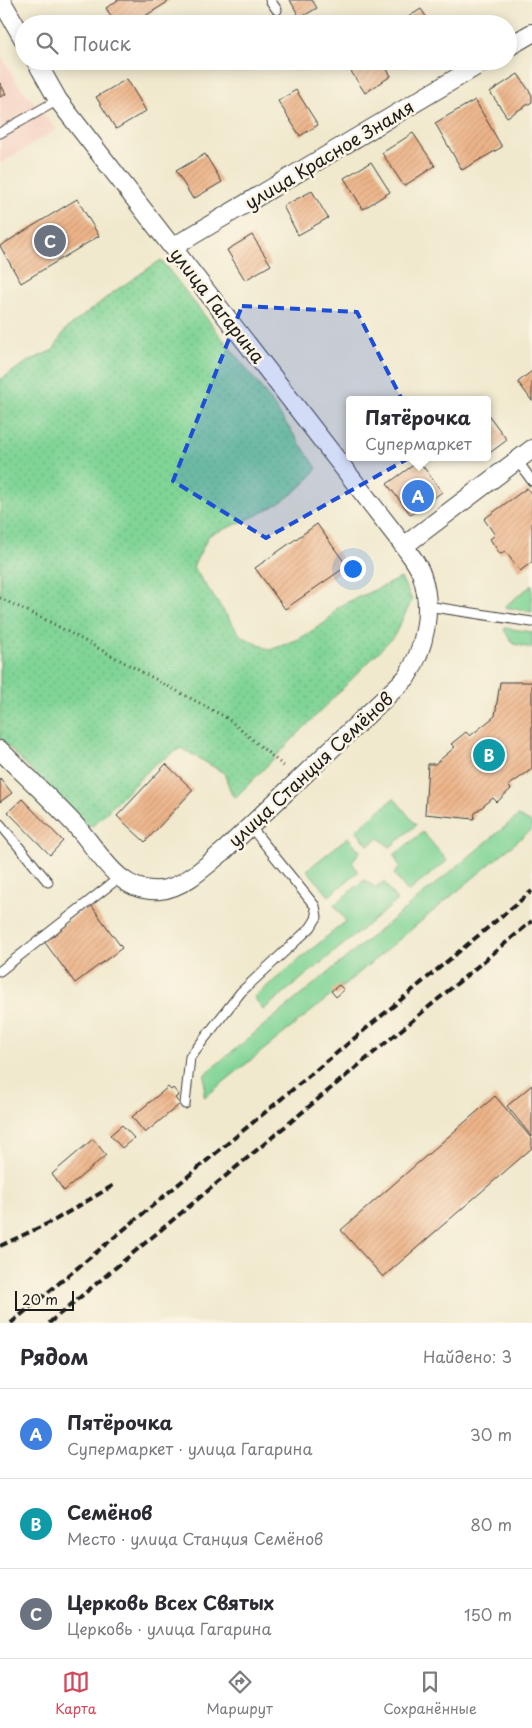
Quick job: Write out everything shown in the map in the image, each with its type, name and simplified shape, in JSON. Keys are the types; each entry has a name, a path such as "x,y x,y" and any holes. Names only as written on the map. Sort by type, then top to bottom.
{"street":[{"path":"1,0 15,24"},
{"path":"517,42 532,33"},
{"name":"улица Гагарина","path":"41,70 58,100 404,546 422,577"},
{"name":"улица Красное Знамя","path":"173,247 470,70"},
{"path":"404,546 532,448"},
{"name":"улица Станция Семёнов","path":"120,877 132,885 146,889 163,890 207,865 300,780 406,678 415,664 422,646 427,606 422,577"},
{"path":"0,750 76,826 120,877"}],"lane":[{"path":"270,0 277,10"},
{"path":"0,133 58,100"},
{"path":"517,460 532,481"},
{"path":"427,606 532,622"},
{"path":"0,824 48,882"},
{"path":"185,1104 190,1057 241,992 316,920 315,906 250,826"},
{"path":"0,972 120,877"}],"path":[{"path":"0,598 46,620 227,718 300,780"}],"highlighted area":[{"path":"242,306 357,312 427,448 266,538 173,481"}],"shaded area":[{"path":"0,53 17,83 57,129 0,164"}],"green space":[{"path":"161,260 262,389 317,468 307,481 282,501 254,517 209,535 193,567 241,636 270,650 299,639 326,622 339,606 401,578 412,600 394,636 236,797 232,795 224,773 181,748 155,764 93,826 81,823 0,738 0,380 27,362 53,350 66,329 115,291"},
{"path":"532,585 532,612 504,607"},
{"path":"505,628 532,632 532,648 514,644 504,630"},
{"path":"394,798 416,825 390,847 379,838 368,845 356,830"},
{"path":"518,816 532,823 532,829 342,987 339,985 332,991 333,994 204,1096 205,1074"},
{"path":"423,832 447,861 408,892 394,874 400,867 394,855"},
{"path":"348,837 360,851 352,862 358,872 329,896 307,870"},
{"path":"364,880 375,887 384,882 397,901 263,1010 254,997 346,921 334,905"}],"building":[{"path":"118,0 171,0 147,15 110,15 106,8"},
{"path":"290,0 312,0 317,8 305,15 298,15"},
{"path":"421,9 425,15 411,15"},
{"path":"350,70 387,70 391,76 365,93"},
{"path":"518,74 532,95 532,102 507,117 490,92"},
{"path":"127,79 146,111 116,129 96,97"},
{"path":"0,83 6,94 0,97"},
{"path":"296,90 318,125 300,136 278,101"},
{"path":"475,100 502,147 462,170 435,123"},
{"path":"413,133 435,166 404,186 382,153"},
{"path":"205,154 222,182 193,199 176,171"},
{"path":"371,162 390,192 363,209 344,178"},
{"path":"312,191 328,218 298,235 283,206"},
{"path":"77,199 99,236 21,283 0,246"},
{"path":"252,235 271,265 245,280 227,250"},
{"path":"532,371 532,401 518,382"},
{"path":"491,418 507,440 491,452"},
{"path":"419,461 442,492 411,515 387,484"},
{"path":"527,488 532,495 532,562 520,571 505,551 500,554 490,539 495,535 484,519"},
{"path":"317,524 347,566 285,609 255,568"},
{"path":"500,682 532,682 532,769 508,786 511,789 497,802 493,798 475,813 474,819 425,814 428,764 435,764 455,747 451,744 466,732 470,736 495,716"},
{"path":"166,764 193,790 145,842 117,816"},
{"path":"0,778 12,793 0,802"},
{"path":"22,799 63,841 50,855 8,812"},
{"path":"91,905 122,948 75,983 43,940"},
{"path":"339,985 344,990 336,997 331,991"},
{"path":"532,1085 532,1137 507,1106"},
{"path":"168,1087 171,1090 173,1088 179,1095 175,1098 180,1104 145,1133 132,1117"},
{"path":"495,1096 532,1139 532,1148 383,1277 341,1230"},
{"path":"122,1125 134,1138 122,1148 110,1135"},
{"path":"93,1139 106,1155 64,1191 52,1174"}],"railway":[{"path":"11,1323 532,891"},
{"path":"49,1323 532,921"},
{"path":"0,1246 55,1220 114,1185"}],"place":[{"name":"Церковь Всех Святых","path":"50,241"},
{"name":"Пятёрочка","path":"418,496"},
{"name":"Семёнов","path":"489,755"}]}
